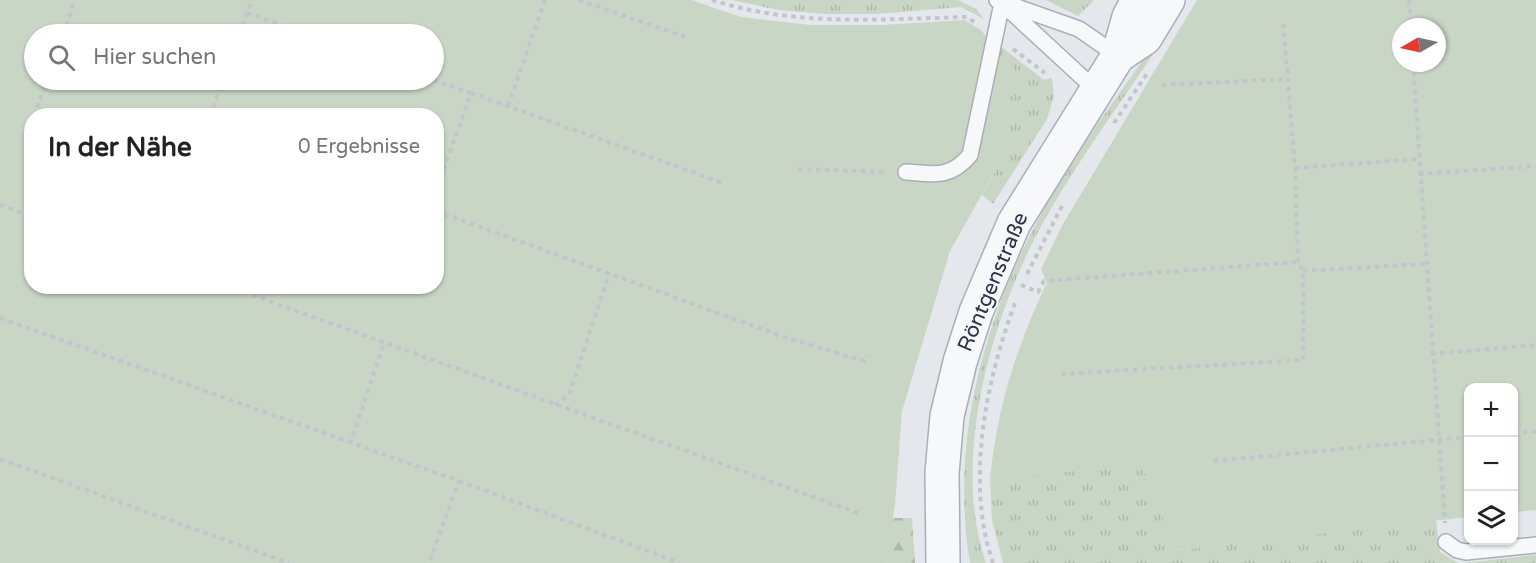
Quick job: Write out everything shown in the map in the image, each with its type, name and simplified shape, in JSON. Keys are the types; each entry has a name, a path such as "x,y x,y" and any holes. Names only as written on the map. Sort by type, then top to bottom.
{"street":[{"name":"Röntgenstraße","path":"946,553 942,472 947,416 960,362 976,312 1014,223 1118,56 1129,17 1138,0"},
{"name":"Röntgenstraße","path":"1118,56 1145,38 1168,0"}],"lane":[{"path":"999,2 1079,29 1118,56"},
{"path":"999,2 1096,90"},
{"path":"906,172 944,174 960,167 970,155 999,2"},
{"path":"1446,542 1457,550 1466,552 1536,545"}],"path":[{"path":"67,24 75,0"},
{"path":"243,24 252,0"},
{"path":"507,106 545,0"},
{"path":"579,0 685,37"},
{"path":"712,0 736,8 813,20 854,22 967,17"},
{"path":"1410,18 1409,0 1415,0"},
{"path":"247,13 278,24"},
{"path":"1061,375 1304,360 1302,271 1298,262 1295,168 1283,20"},
{"path":"1112,126 1151,68"},
{"path":"1413,72 1431,354 1446,542"},
{"path":"1162,85 1288,79"},
{"path":"444,84 723,183"},
{"path":"37,108 43,90"},
{"path":"213,108 219,90"},
{"path":"444,169 471,93"},
{"path":"1295,168 1418,159"},
{"path":"1419,174 1536,166"},
{"path":"798,170 906,172"},
{"path":"993,563 985,540 978,479 986,410 1021,285 1066,198"},
{"path":"0,205 24,213"},
{"path":"444,214 787,338 864,361 867,355"},
{"path":"1021,285 1038,292 1044,281 1298,262"},
{"path":"1302,271 1425,264"},
{"path":"555,405 569,395 609,274"},
{"path":"249,294 861,514"},
{"path":"0,318 459,481 680,563"},
{"path":"350,444 384,343"},
{"path":"1431,354 1536,345"},
{"path":"1518,433 1536,431"},
{"path":"1214,461 1464,437"},
{"path":"0,459 289,563"},
{"path":"429,563 459,481"}],"green space":[{"path":"0,0 691,0 741,17 810,25 882,25 965,20 982,31 997,53 1014,69 1000,162 950,251 902,411 895,504 886,563 0,563"},
{"path":"732,0 958,0 976,9 984,19 961,7 876,14 825,14 778,10"},
{"path":"1046,0 1094,0 1078,16"},
{"path":"1197,0 1536,0 1536,510 1518,512 1518,383 1464,383 1464,517 1176,550 1141,465 990,479 1003,403 1017,355 1047,283 1041,269 1063,224"},
{"path":"1157,40 1159,45 1057,198 1025,258 1008,299 993,343 982,388 975,434 973,479 976,522 986,563 970,563 965,518 964,474 968,429 987,341 1002,299 1019,258 1052,195 1080,149"},
{"path":"1000,46 1044,80 1052,78 1054,96 1047,119 993,204 982,195 1000,162 997,53"},
{"path":"1141,464 1177,550 1436,520 1440,552 1458,563 1003,563 992,520 990,479"},
{"path":"892,518 912,518 915,563 886,563"},
{"path":"1536,555 1536,563 1464,563"}]}
